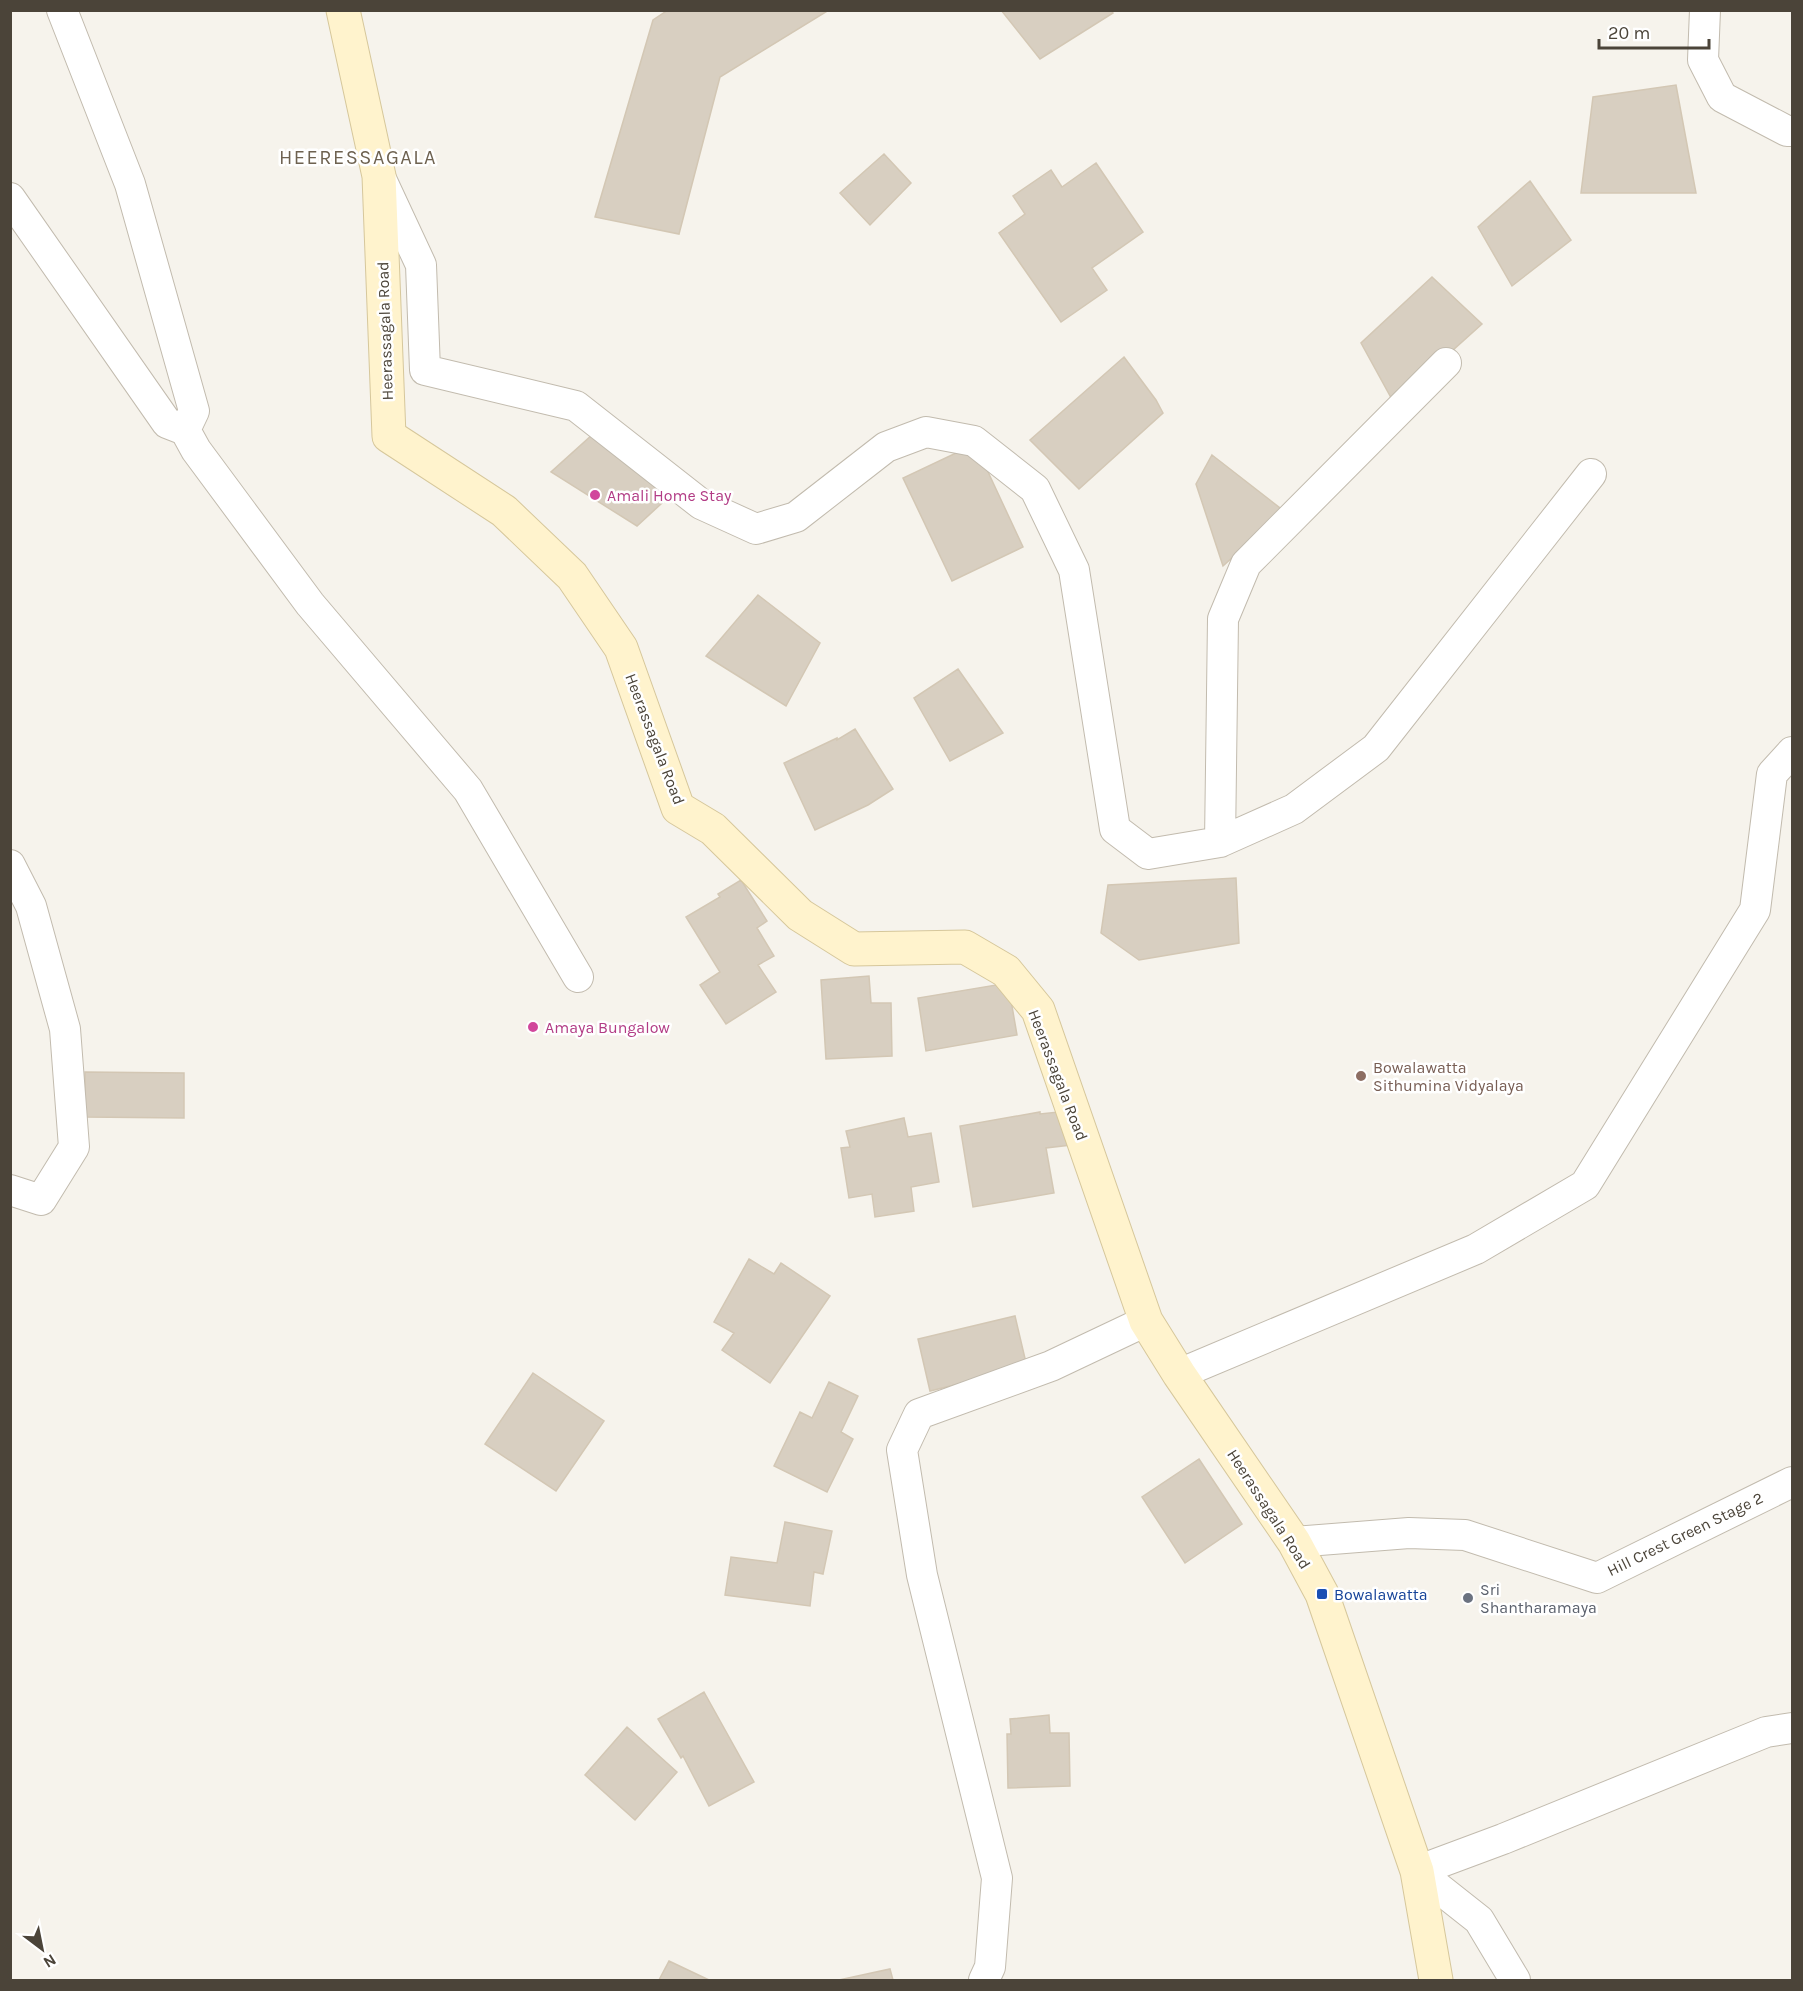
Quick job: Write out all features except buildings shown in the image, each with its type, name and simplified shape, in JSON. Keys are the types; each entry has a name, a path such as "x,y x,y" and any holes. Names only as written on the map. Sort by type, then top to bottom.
{"street":[{"path":"62,10 130,184 194,411 185,430"},
{"name":"Heerassagala Road","path":"343,10 379,176 389,436 504,511 572,576 621,648 678,808 713,828 800,915 854,950 965,947 1006,971 1038,1011 1146,1321 1179,1374 1294,1542 1322,1594 1417,1871 1436,1980"},
{"path":"1705,10 1703,60 1722,97 1792,131"},
{"path":"379,176 421,265 425,370 576,406 701,504 756,529 796,517 886,447 926,432 974,441 1035,489 1074,570 1115,829 1148,854 1220,842 1294,809 1376,748 1591,474"},
{"path":"10,198 167,423 185,430 196,450 310,604 468,790 578,977"},
{"path":"1220,842 1224,619 1246,564 1446,363"},
{"path":"1179,1374 1476,1249 1585,1185 1755,910 1772,774 1792,752"},
{"path":"10,865 31,906 65,1029 74,1147 40,1200 10,1190"},
{"path":"984,1980 990,1967 998,1878 922,1575 902,1450 919,1414 1051,1366 1146,1321"},
{"name":"Hill Crest Green Stage 2","path":"1294,1542 1409,1533 1465,1535 1597,1578 1792,1482"},
{"path":"1417,1871 1503,1839 1766,1732 1792,1728"},
{"path":"1417,1871 1479,1920 1515,1980"}],"place":[{"name":"Amali Home Stay","path":"595,495"},
{"name":"Amaya Bungalow","path":"533,1027"},
{"name":"Bowalawatta Sithumina Vidyalaya","path":"1361,1076"},
{"name":"Bowalawatta","path":"1322,1594"},
{"name":"Sri Shantharamaya","path":"1468,1598"}],"district":[{"name":"HEERESSAGALA","path":"358,157"}]}
